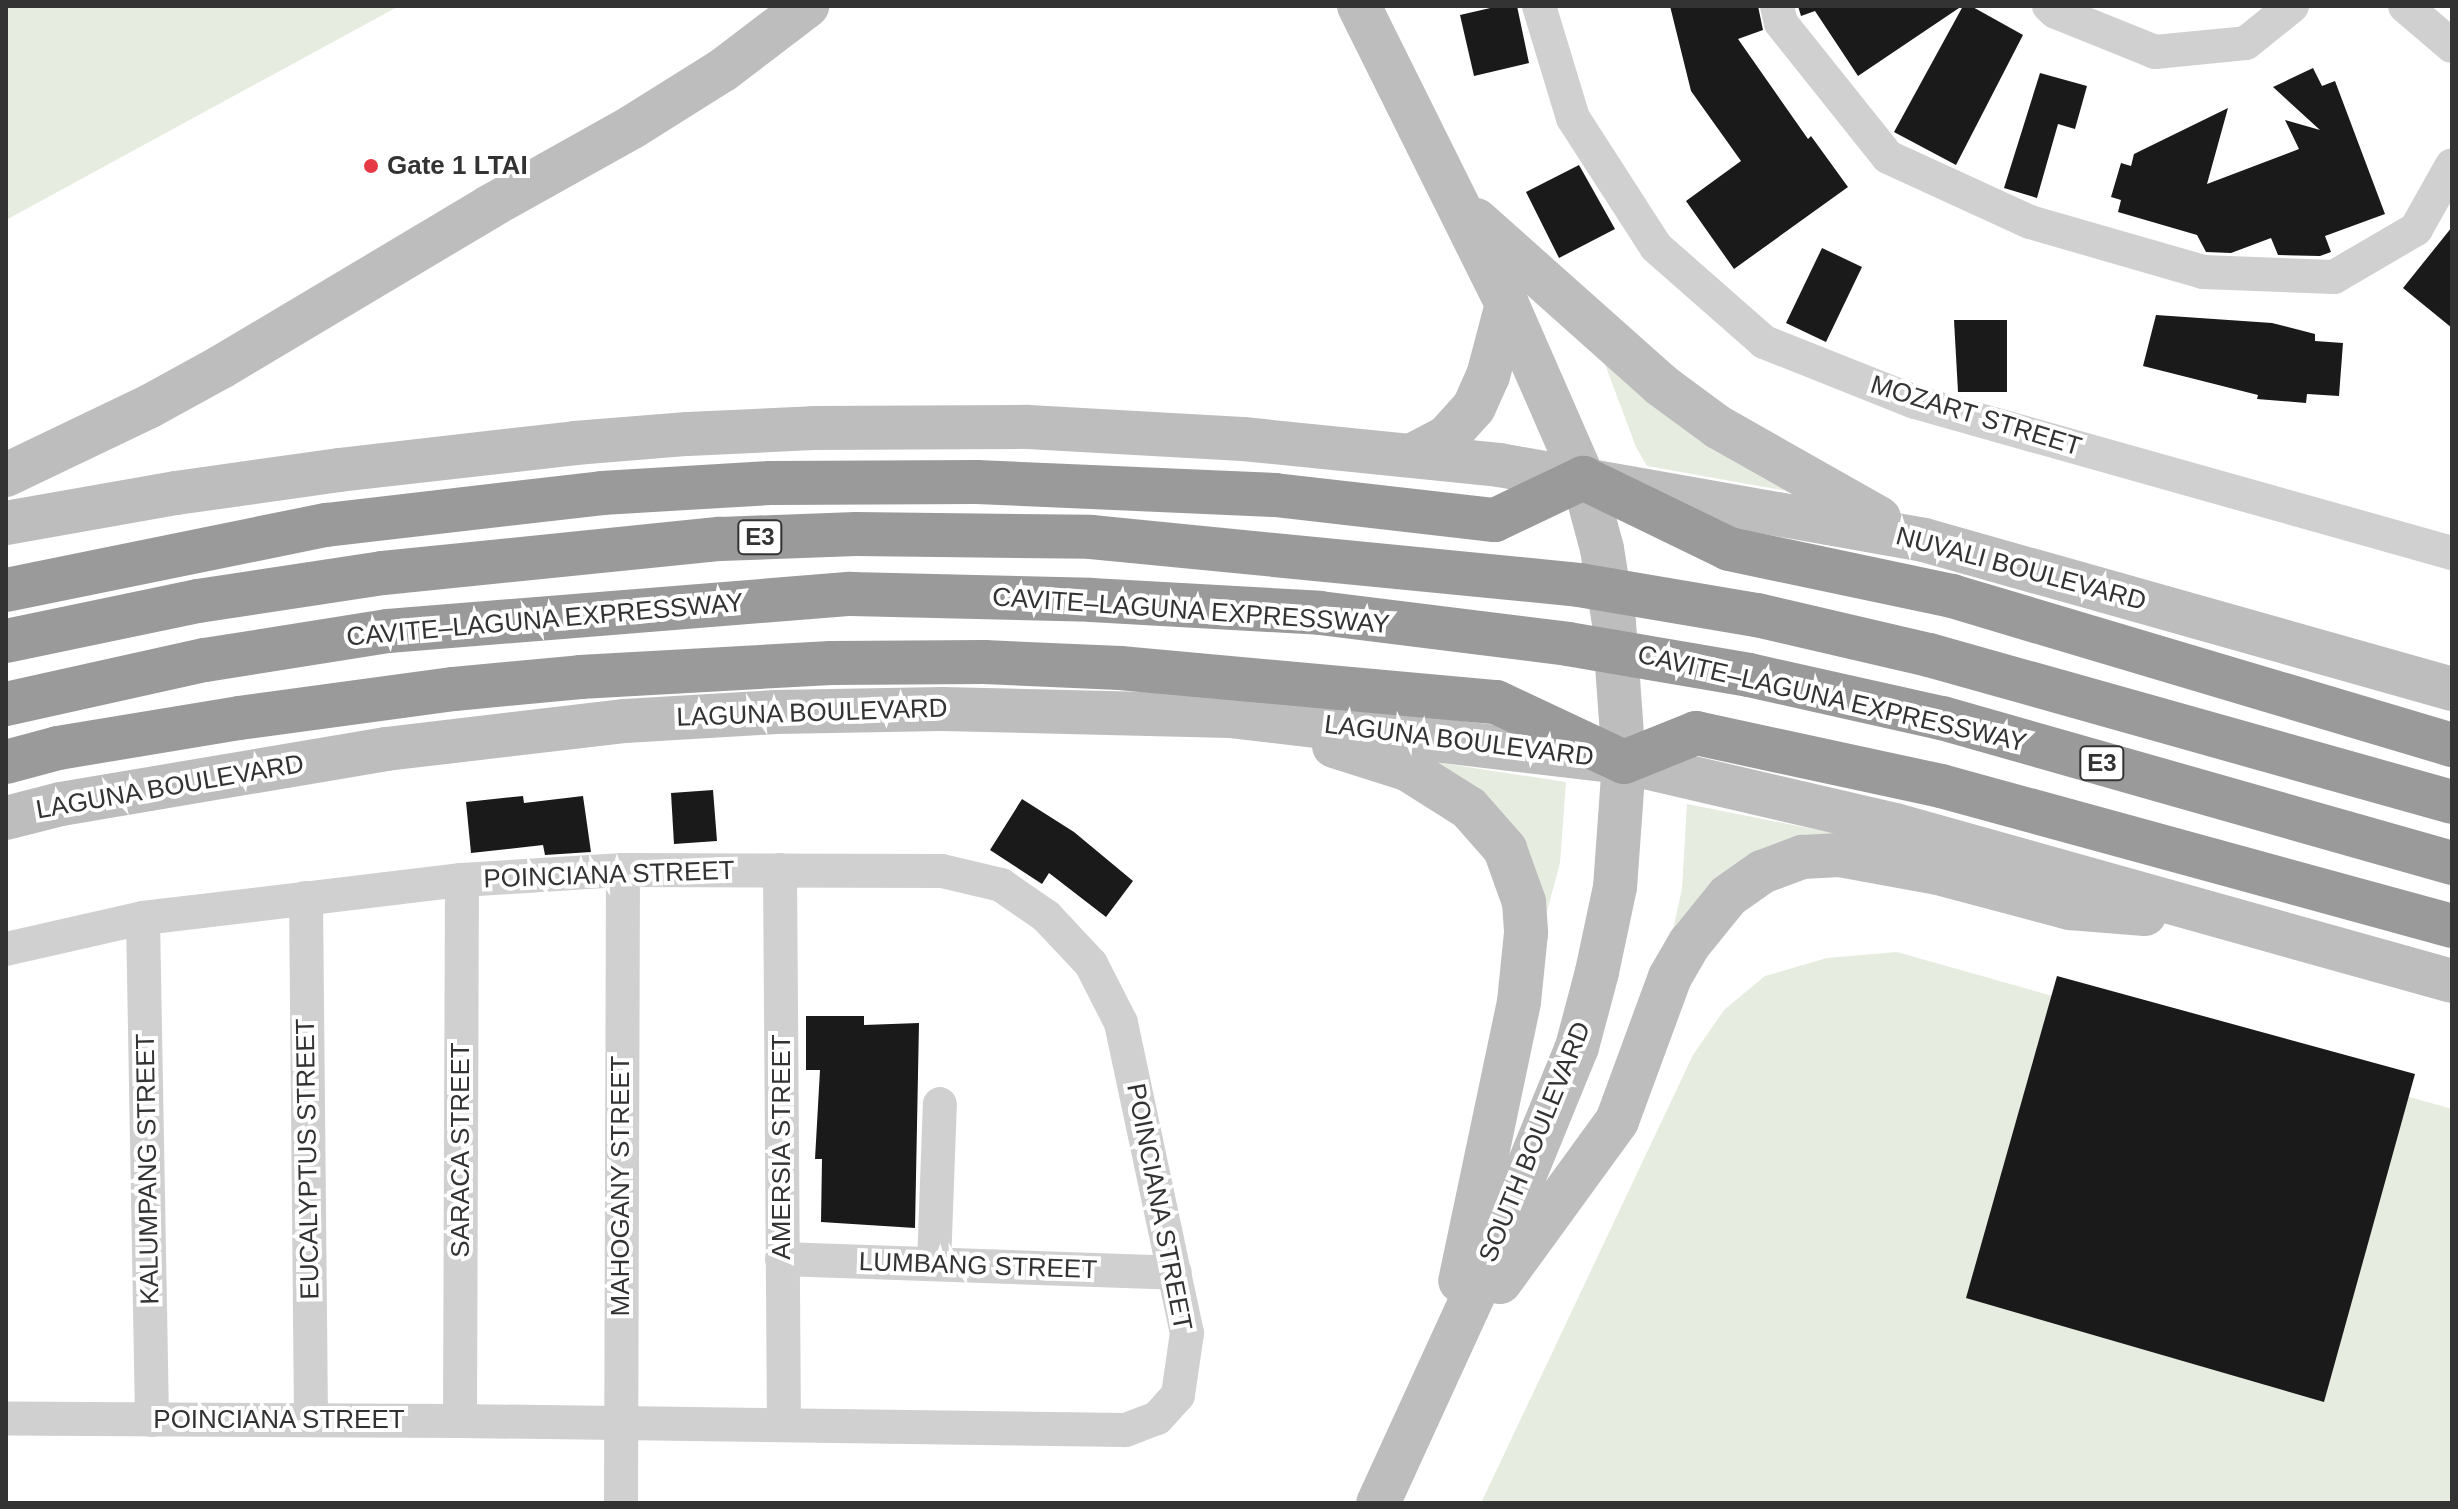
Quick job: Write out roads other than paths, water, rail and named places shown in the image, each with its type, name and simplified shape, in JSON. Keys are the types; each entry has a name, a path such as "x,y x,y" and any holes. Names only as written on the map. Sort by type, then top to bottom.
{"highway":[{"path":"6,590 326,525 602,493 770,483 977,482 1275,495 1495,520 1583,478 1729,549 1952,596 2452,745"},
{"name":"E3","path":"6,641 198,601 383,573 720,539 856,534 1091,537 1520,579 1638,594 1757,615 1929,655 2452,802"},
{"name":"CAVITE–LAGUNA EXPRESSWAY","path":"6,704 205,660 388,631 851,594 1091,600 1320,613 1626,652 1749,675 1942,718 2452,863"},
{"path":"6,762 58,748 239,718 454,689 705,669 984,662 1226,676 1496,702 1624,762 1696,733 1941,786 2452,926"}],"main road":[{"path":"6,475 125,418 221,367 489,207 632,127 723,70 807,6"},
{"name":"SOUTH BOULEVARD","path":"1359,6 1507,304 1583,478 1602,549 1614,623 1624,762 1615,887 1600,961 1577,1047 1501,1235 1378,1503"},
{"path":"1460,206 1661,385 1718,427 1840,499 1924,540"},
{"path":"1415,454 1447,437 1474,407 1488,376 1507,304"},
{"path":"6,523 176,493 369,466 575,443 735,432 1028,427 1243,439 1415,454 1583,478"},
{"name":"NUVALI BOULEVARD","path":"1583,478 1924,540 2452,689"},
{"name":"LAGUNA BOULEVARD","path":"6,818 61,804 386,749 625,721 776,712 942,709 1230,716 1624,762"},
{"path":"1230,716 1379,759 1428,779 1469,808 1488,826 1516,872 1524,902 1525,964 1445,1353"},
{"path":"1624,762 1895,825 2452,981"},
{"path":"1445,1353 1617,1121 1670,977 1690,943 1728,896 1762,872 1802,857 1840,855 1938,873 2070,908 2246,922"}],"street":[{"name":"MOZART STREET","path":"1539,6 1573,118 1656,247 1764,342 1915,402 2452,553"},
{"path":"1777,6 1781,23 1888,157 2030,222 2203,272 2334,277 2416,229 2452,165"},
{"path":"2049,6 2056,12 2155,52 2246,43 2292,6"},
{"path":"2405,6 2452,46"},
{"name":"POINCIANA STREET","path":"6,949 143,918 462,880 623,870 942,871 1001,885 1046,916 1091,964 1121,1023 1187,1333 1185,1366 1178,1395 1157,1418 1125,1430 784,1424 6,1419"},
{"name":"MAHOGANY STREET","path":"621,1503 623,870"},
{"name":"AMERSIA STREET","path":"780,870 784,1424"},
{"name":"SARACA STREET","path":"460,1421 462,880"},
{"name":"EUCALYPTUS STREET","path":"306,898 311,1420"},
{"name":"KALUMPANG STREET","path":"143,918 152,1420"},
{"path":"934,1264 940,1104"},
{"name":"LUMBANG STREET","path":"782,1259 1175,1273"}],"place":[{"name":"Gate 1 LTAI","path":"371,166"}]}
